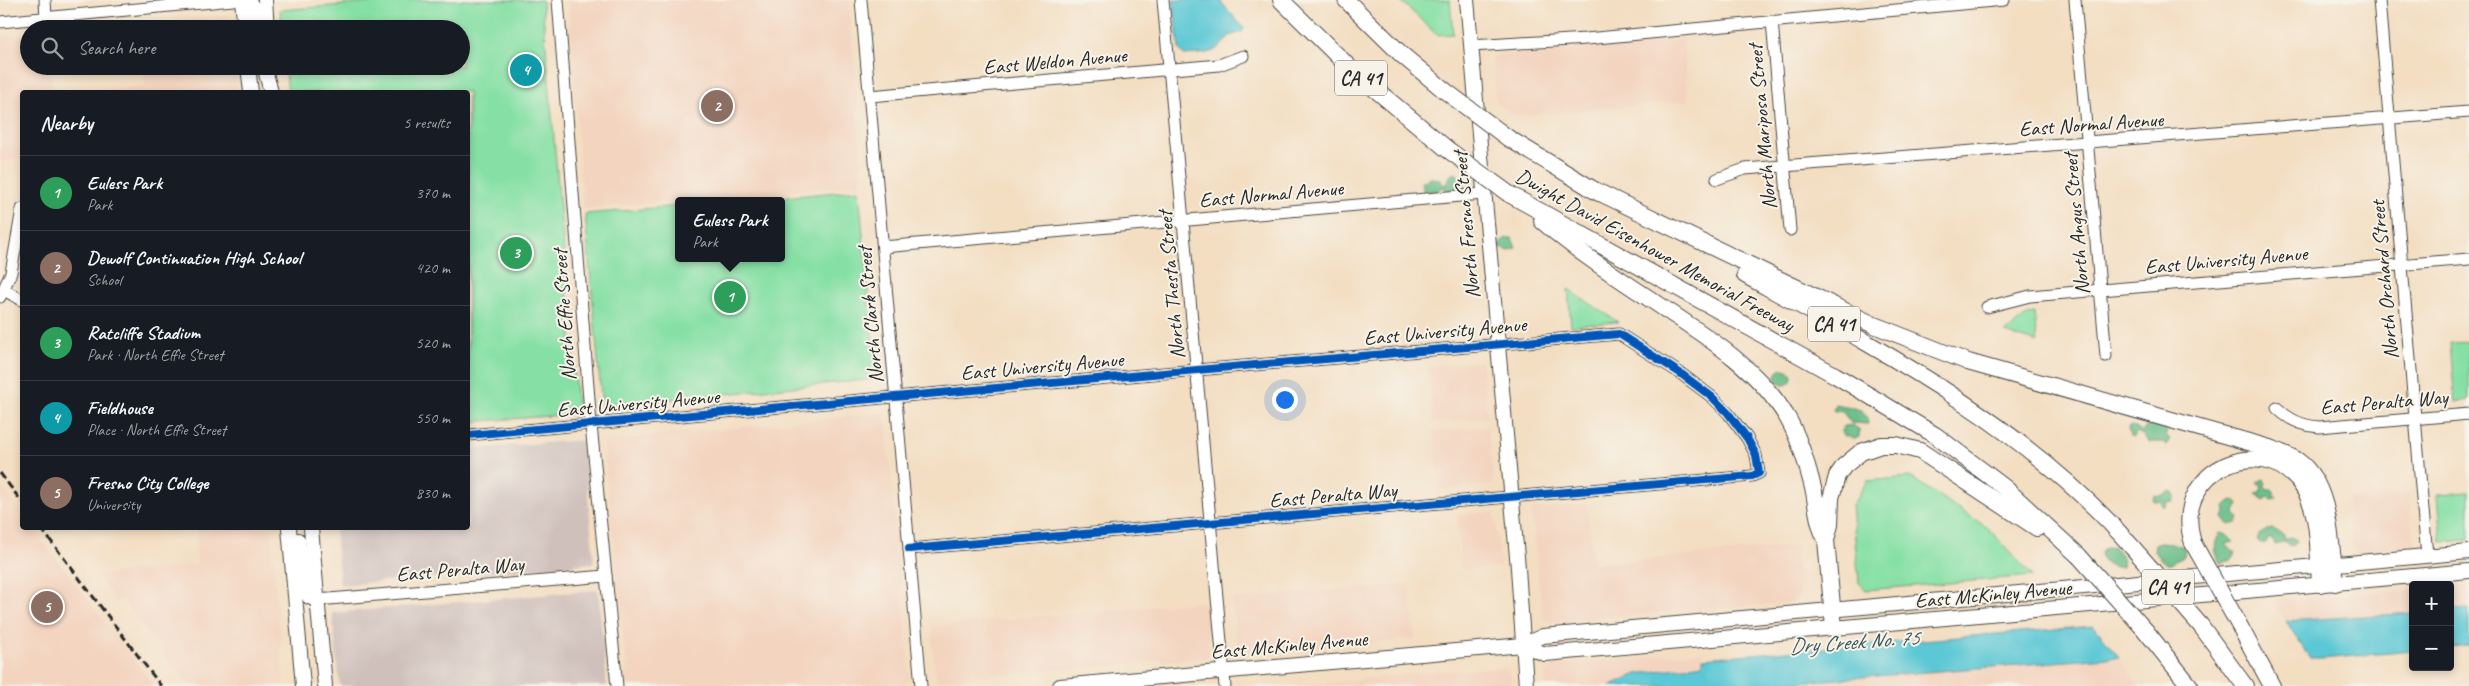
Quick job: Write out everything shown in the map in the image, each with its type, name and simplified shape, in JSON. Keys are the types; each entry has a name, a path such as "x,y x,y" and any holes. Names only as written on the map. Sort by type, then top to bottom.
{"highway":[{"name":"Dwight David Eisenhower Memorial Freeway","path":"1281,0 1351,69 1447,149 1509,194 1835,375 1935,435 2005,488 2078,556 2145,630 2190,686"},
{"name":"Dwight David Eisenhower Memorial Freeway","path":"1346,0 1401,54 1444,90 1508,138 1590,188 1916,371 2018,442 2078,493 2116,529 2201,626 2246,686"},
{"path":"1590,188 1811,296 1891,332 1968,362 2158,415 2273,450 2297,460 2314,478 2322,495 2328,584"},
{"path":"1509,194 1561,238 1723,348 1764,386 1788,419 1798,440 1814,490 1820,527 1826,540 1834,628"},
{"path":"1826,540 1830,525 1831,498 1837,476 1844,466 1861,452 1870,448 1896,444 1920,451 1933,458 2078,556"},
{"path":"2272,686 2194,543 2189,523 2190,512 2196,493 2216,470 2236,461 2259,460 2288,471 2296,478 2307,495 2326,565"}],"main road":[{"path":"245,20 244,0 252,4 256,20"},
{"path":"264,0 266,20"},
{"name":"North Fresno Street","path":"1467,0 1526,686"},
{"path":"249,75 250,90"},
{"path":"267,75 271,90"},
{"path":"271,75 272,90"},
{"path":"289,530 303,686"},
{"path":"295,530 305,589 309,597 318,600"},
{"path":"305,530 314,566"},
{"path":"311,530 325,686"},
{"name":"East McKinley Avenue","path":"1060,686 1522,644 1544,636 2469,552"},
{"path":"2450,573 2452,564 2469,560"},
{"name":"East McKinley Avenue","path":"1522,644 1545,654 2213,596 2469,571"}],"street":[{"path":"45,0 46,18"},
{"path":"23,20 234,0"},
{"name":"North Effie Street","path":"558,0 591,425 618,686"},
{"name":"North Clark Street","path":"861,0 921,686"},
{"name":"North Thesta Street","path":"1163,0 1225,686"},
{"path":"1471,46 1586,39 2004,0"},
{"name":"North Angus Street","path":"2075,0 2106,356"},
{"name":"North Orchard Street","path":"2379,0 2391,120 2401,264 2427,556"},
{"path":"0,22 20,20"},
{"name":"North Mariposa Street","path":"1772,21 1790,230"},
{"name":"East Weldon Avenue","path":"870,96 1218,65 1243,56"},
{"name":"East Normal Avenue","path":"1717,179 1745,169 2088,144 2469,112"},
{"name":"East Normal Avenue","path":"883,247 1483,194"},
{"path":"20,221 11,273 2,293 20,299"},
{"name":"East University Avenue","path":"1987,307 2030,296 2469,259"},
{"name":"East University Avenue","path":"470,435 1619,334 1680,373 1718,403 1747,438 1756,455 1759,473"},
{"name":"East Peralta Way","path":"2277,408 2290,419 2312,427 2469,414"},
{"name":"East Peralta Way","path":"909,549 1752,476 1759,473"},
{"name":"East Peralta Way","path":"318,600 606,576"}],"shaded area":[{"path":"568,0 849,0 861,184 716,197 675,197 675,201 583,209"},
{"path":"228,15 231,20 179,20"},
{"path":"20,35 20,75 52,75 53,90 20,90 20,159 0,162 0,37"},
{"path":"1683,39 1688,101 1515,116 1496,103 1492,56"},
{"path":"144,75 236,75 237,90 97,90 145,86"},
{"path":"1482,361 1487,418 1433,423 1428,366"},
{"path":"885,413 910,678 904,684 628,686 603,441"},
{"path":"1488,427 1493,482 1491,485 1440,489 1434,432"},
{"path":"583,440 594,563 340,585 335,530 470,530 470,449"},
{"path":"0,485 20,511 20,530 35,530 154,686 0,686"},
{"path":"2409,493 2413,547 2362,552 2352,546 2347,498"},
{"path":"1587,504 1593,564 1796,546 1800,594 1794,602 1548,622 1542,616 1532,509"},
{"path":"1494,512 1501,567 1462,570 1457,515"},
{"path":"197,530 271,530 284,686 189,686 122,599 116,602 97,575 196,565"},
{"path":"1410,584 1415,639 1237,654 1232,599"},
{"path":"2469,585 2469,609 2454,610 2454,586"},
{"path":"598,590 607,686 340,686 332,613"},
{"path":"2409,590 2409,613 2286,621 2272,600"},
{"path":"1205,602 1210,657 936,680 931,626"},
{"path":"1703,652 1703,664 1637,674 1609,686 1546,686 1545,675 1553,665"},
{"path":"2119,657 2139,686 1748,686"},
{"path":"1504,668 1510,674 1511,686 1296,686 1444,671"}],"green space":[{"path":"407,0 542,0 578,414 470,422 470,90 288,90 286,75 470,75 470,20 281,20 280,10"},
{"path":"1400,0 1450,0 1453,34 1437,35"},
{"path":"1456,173 1464,183 1463,188 1447,190 1441,186 1439,191 1424,192 1421,182 1431,178 1440,179 1444,186 1451,175"},
{"path":"859,190 876,379 602,406 585,214 675,206 675,262 785,262 784,197"},
{"path":"1506,238 1512,238 1516,248 1509,251 1499,247 1500,243"},
{"path":"1568,289 1618,322 1571,326"},
{"path":"2034,313 2037,343 2005,333 2029,314"},
{"path":"2469,342 2469,400 2455,402 2450,343"},
{"path":"1784,369 1790,371 1792,377 1790,383 1784,385 1778,383 1776,377 1778,371"},
{"path":"1835,404 1856,408 1867,418 1868,424 1851,423 1841,410 1837,412 1833,410"},
{"path":"1853,425 1859,430 1859,437 1855,439 1842,435 1841,431 1844,426"},
{"path":"2154,425 2167,430 2166,435 2170,439 2166,445 2163,442 2148,442 2143,435 2136,432 2133,437 2130,436 2128,427 2133,426 2142,432 2146,427"},
{"path":"1910,477 1988,528 2032,576 1866,590 1859,583 1852,506 1867,481"},
{"path":"2264,479 2266,484 2264,485 2268,489 2272,489 2277,499 2272,500 2269,497 2264,500 2256,494 2260,492 2262,486 2257,482"},
{"path":"2168,491 2173,492 2175,496 2173,501 2166,502 2167,505 2164,507 2160,501 2156,502 2153,500 2154,495 2161,496"},
{"path":"2469,492 2469,540 2441,541 2437,494"},
{"path":"2232,500 2237,501 2239,505 2235,513 2239,519 2237,523 2229,525 2223,518 2226,510 2225,506"},
{"path":"2273,529 2284,535 2285,540 2291,537 2296,539 2297,542 2293,546 2288,545 2284,541 2277,545 2274,544 2272,539 2267,539 2265,544 2257,541 2259,535"},
{"path":"2220,533 2227,535 2234,542 2226,544 2235,552 2232,560 2221,563 2215,548"},
{"path":"2160,542 2176,544 2185,548 2184,556 2171,564 2167,564 2154,552 2155,544"},
{"path":"2113,547 2121,556 2123,561 2122,567 2109,565 2100,555 2103,549"}],"water":[{"path":"1173,0 1219,0 1244,28 1242,32 1229,36 1215,50 1184,55 1179,49"},
{"path":"2469,609 2469,646 2454,648 2454,610"},
{"path":"2409,613 2409,651 2310,659 2286,621"},
{"path":"2094,626 2119,657 1748,686 1609,686 1637,674 1703,664 1703,658"}],"railway":[{"path":"0,473 20,499"},
{"path":"43,530 161,686"}],"cycle path":[{"path":"470,435 1619,334 1680,373 1712,397 1728,413 1747,438 1756,455 1759,473 1752,476 909,549"}],"place":[{"name":"Fieldhouse","path":"526,70"},
{"name":"Dewolf Continuation High School","path":"717,106"},
{"name":"Ratcliffe Stadium","path":"516,253"},
{"name":"Euless Park","path":"730,297"},
{"name":"Fresno City College","path":"47,607"}],"water label":[{"name":"Dry Creek No. 75","path":"1854,642"}]}
